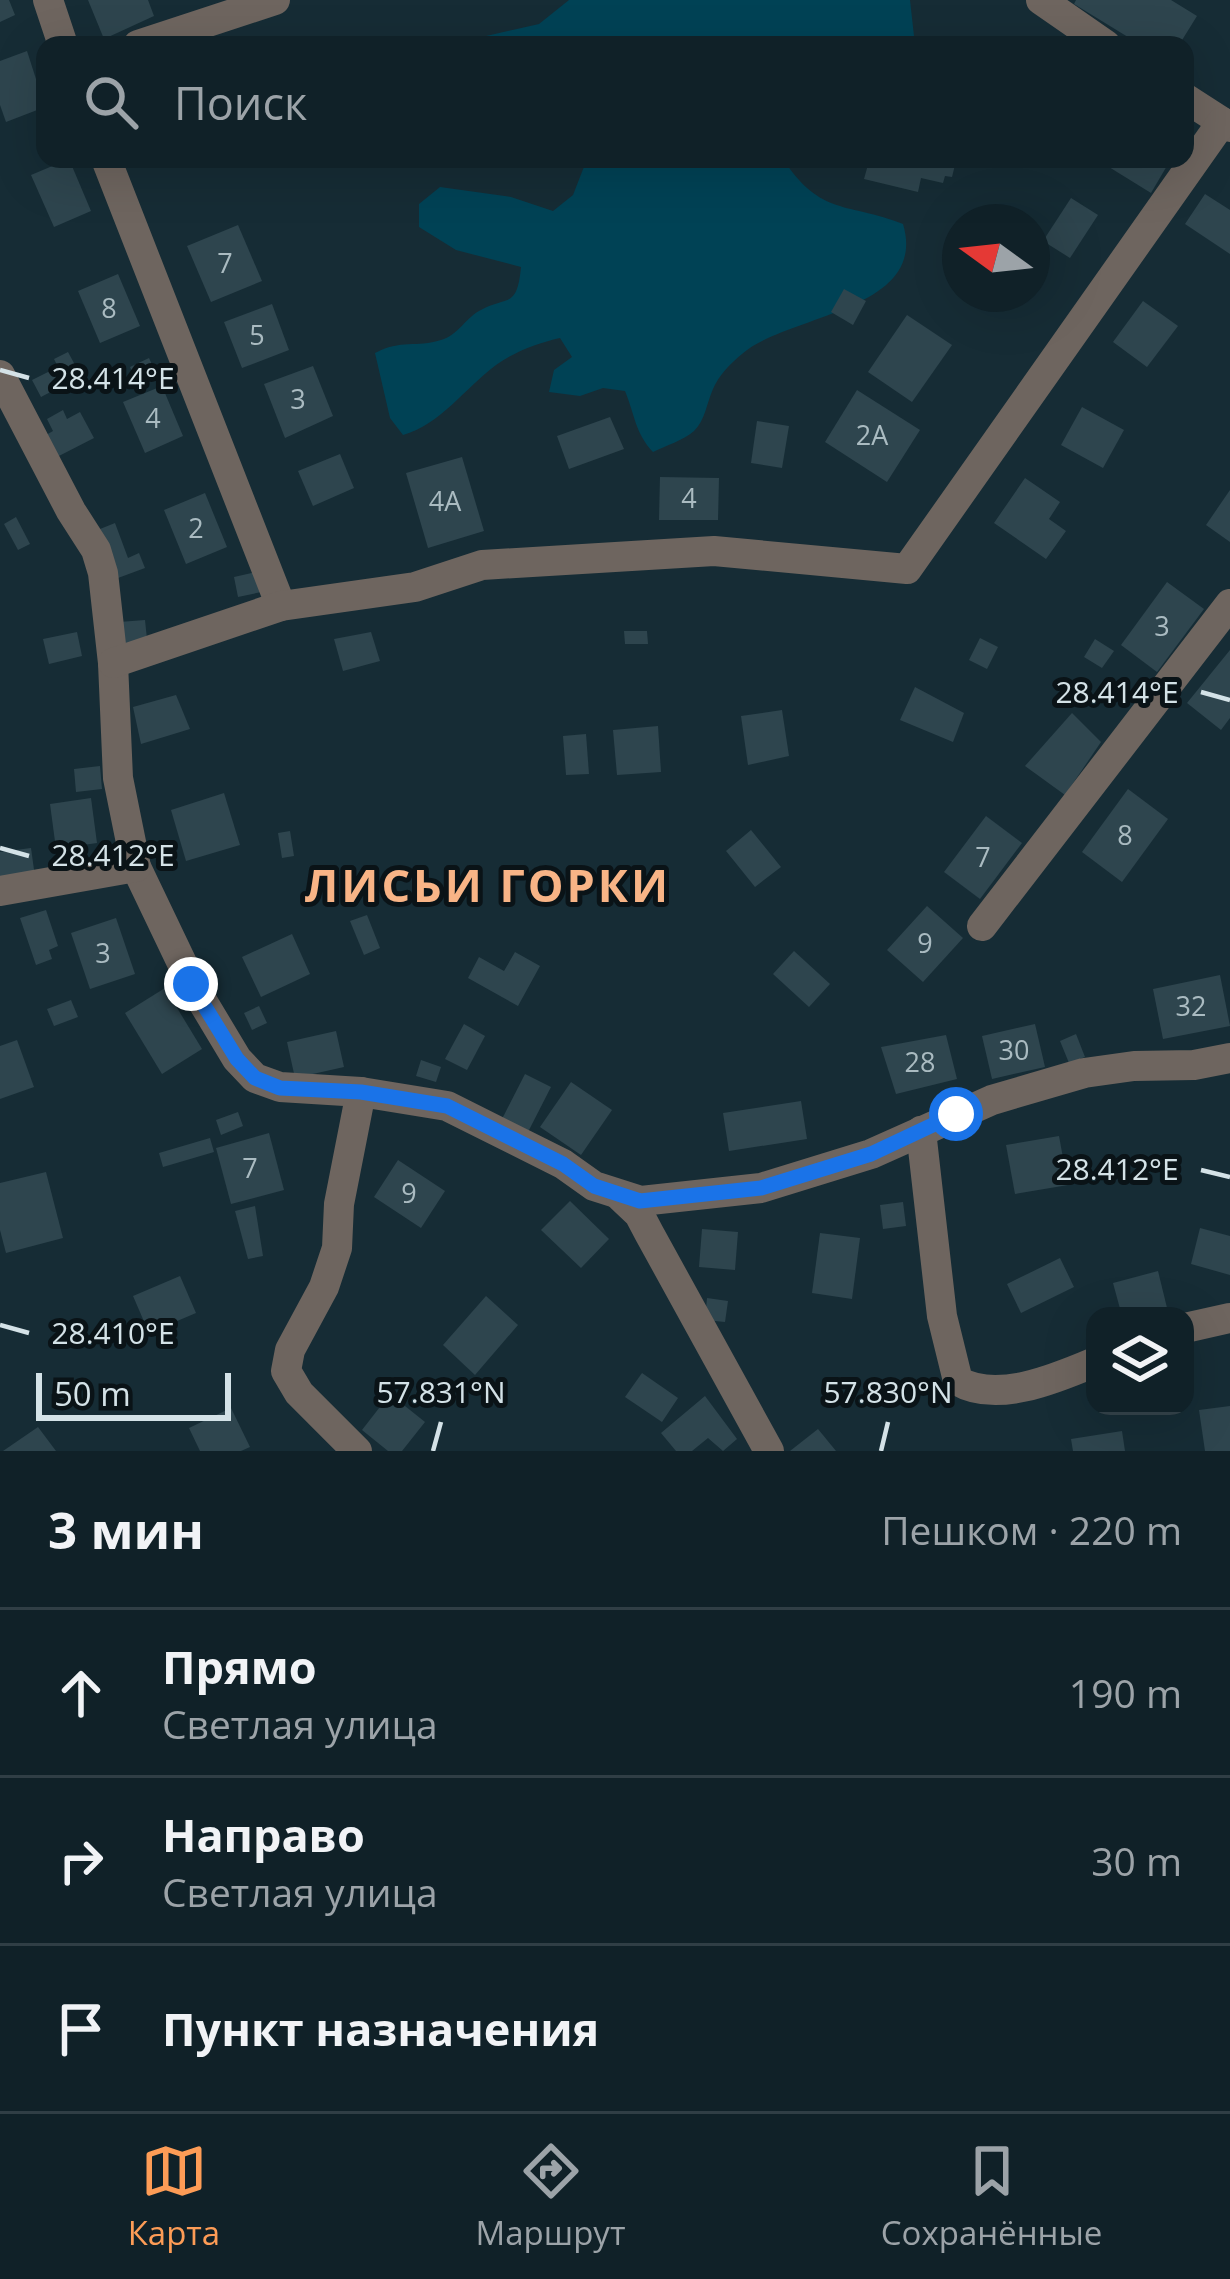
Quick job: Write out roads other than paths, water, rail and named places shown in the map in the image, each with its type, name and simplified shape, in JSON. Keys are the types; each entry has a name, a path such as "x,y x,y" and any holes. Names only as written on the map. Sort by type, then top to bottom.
{"street":[{"path":"48,0 60,36"},
{"path":"165,36 275,0"},
{"path":"1041,0 1093,36"},
{"path":"113,664 281,606 415,587 482,565 714,551 907,569 1226,125 1194,104"},
{"path":"110,168 281,606"},
{"path":"0,375 96,550 109,603 118,778 136,867 191,984 255,1078 280,1088 361,1092 447,1106 621,1196 640,1201 761,1188 871,1154 992,1100 1084,1073 1230,1058"},
{"path":"982,926 1230,604"},
{"path":"0,891 136,867"},
{"path":"357,1451 299,1394 286,1371 290,1350 324,1287 337,1248 339,1204 361,1092"},
{"path":"921,1131 942,1316 958,1381 979,1389 1005,1390 1086,1365"},
{"path":"621,1196 650,1233 769,1451"},
{"path":"1194,1326 1230,1318"}],"district":[{"name":"ЛИСЬИ ГОРКИ","path":"488,886"}]}
